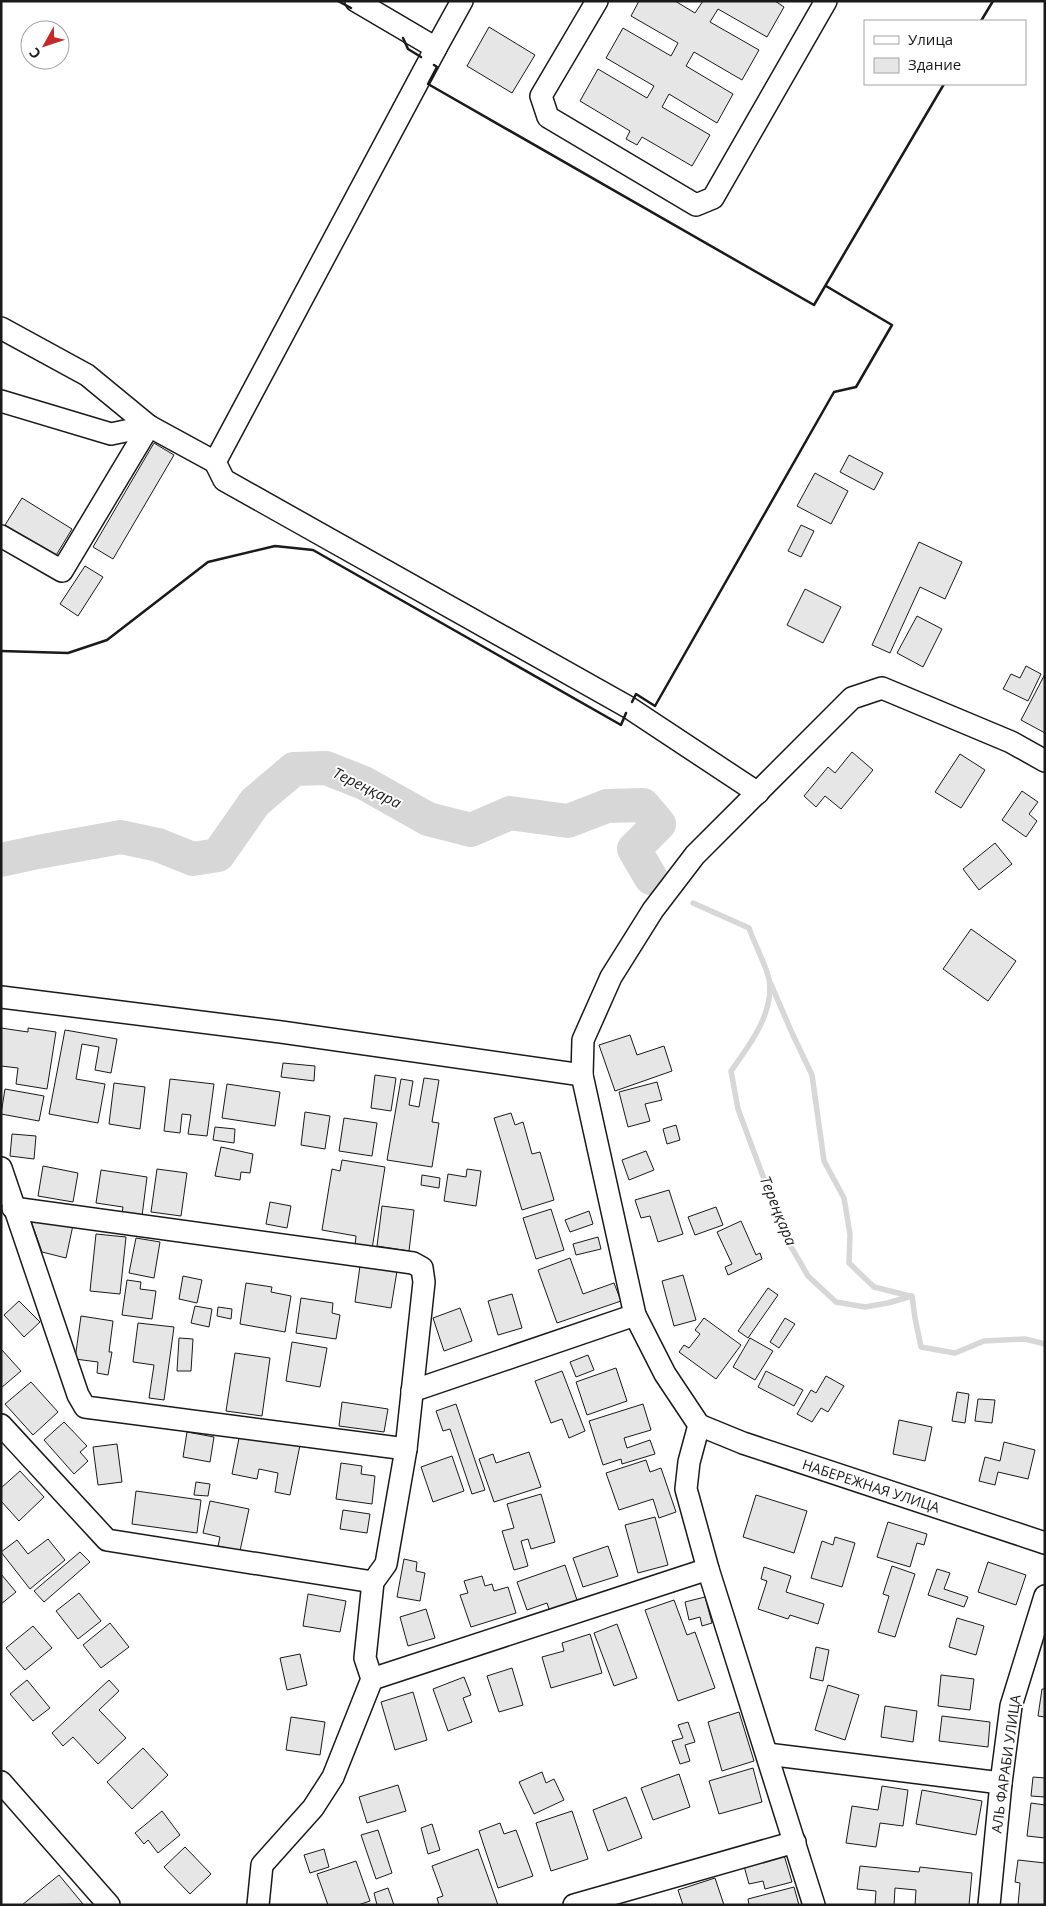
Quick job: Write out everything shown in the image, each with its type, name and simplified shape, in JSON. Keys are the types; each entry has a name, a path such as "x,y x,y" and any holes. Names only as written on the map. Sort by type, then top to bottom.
{"street":[{"path":"356,1 436,48"},
{"path":"215,462 462,1"},
{"path":"597,1 541,96 548,117 696,205 713,198 826,1"},
{"path":"1,328 87,375 149,426 215,462 224,480 628,707 758,793"},
{"path":"1,401 111,434 149,426"},
{"path":"1,536 62,571 149,426"},
{"path":"814,1905 708,1569 686,1490 689,1462 699,1425 665,1374 635,1315 582,1075 584,1040 611,977 653,910 695,855 852,698 882,688 1011,742 1045,761"},
{"path":"1,997 281,1032 582,1075"},
{"path":"1,1168 78,1395 84,1407 406,1449"},
{"path":"14,1208 413,1264 422,1268 424,1282 406,1449 386,1564 373,1582 365,1658 372,1679 333,1777 313,1808 262,1865 258,1905"},
{"path":"412,1391 635,1315"},
{"name":"НАБЕРЕЖНАЯ УЛИЦА","path":"699,1425 752,1446 1045,1544"},
{"path":"1,1426 107,1540 373,1582"},
{"path":"372,1679 708,1569"},
{"name":"АЛЬ ФАРАБИ УЛИЦА","path":"989,1905 1011,1706 1045,1596"},
{"path":"767,1754 1001,1783"},
{"path":"1,1782 108,1905"},
{"path":"574,1905 795,1842"}],"building":[{"path":"639,1 675,1 695,13 703,1 775,1 784,7 767,37 718,9 710,22 759,50 742,80 694,52 686,66 733,94 717,123 669,94 662,107 710,135 692,166 642,137 637,145 626,139 630,131 580,101 598,69 647,98 654,86 606,58 623,28 671,56 678,43 631,16"},
{"path":"489,27 535,55 512,93 467,66"},
{"path":"154,443 174,455 113,559 93,547"},
{"path":"849,455 883,473 874,490 840,472"},
{"path":"815,473 848,491 831,524 797,506"},
{"path":"22,498 72,529 55,557 5,525"},
{"path":"801,525 814,531 801,557 788,551"},
{"path":"919,542 962,562 945,599 920,587 890,653 872,645"},
{"path":"85,566 103,577 78,616 60,604"},
{"path":"805,589 841,607 823,643 787,625"},
{"path":"917,616 942,629 923,667 897,653"},
{"path":"1026,666 1041,674 1028,701 1003,689 1011,674 1020,678"},
{"path":"1045,674 1045,733 1021,720"},
{"path":"852,752 873,770 841,809 825,796 816,807 804,796 828,767 835,773"},
{"path":"960,754 985,770 961,808 935,792"},
{"path":"1022,791 1038,802 1029,814 1037,821 1026,837 1002,820"},
{"path":"995,843 1012,864 979,890 963,869"},
{"path":"971,929 1016,961 988,1001 943,969"},
{"path":"1,1028 28,1032 28,1028 56,1032 47,1089 16,1084 18,1068 1,1066"},
{"path":"65,1030 117,1039 111,1073 95,1070 99,1047 82,1044 76,1079 105,1084 98,1123 49,1114"},
{"path":"630,1035 637,1055 664,1046 672,1071 615,1091 599,1045"},
{"path":"283,1063 315,1066 314,1081 281,1077"},
{"path":"375,1075 396,1078 391,1111 371,1108"},
{"path":"424,1078 439,1080 432,1122 439,1123 432,1167 387,1160 401,1079 413,1081 409,1105 419,1107"},
{"path":"170,1079 214,1084 207,1136 188,1134 191,1115 182,1114 180,1133 164,1131"},
{"path":"657,1082 662,1100 645,1104 650,1121 628,1127 619,1092"},
{"path":"114,1083 145,1087 140,1129 109,1124"},
{"path":"227,1084 280,1092 275,1126 222,1118"},
{"path":"5,1089 44,1096 39,1121 1,1114"},
{"path":"305,1112 330,1116 325,1149 301,1145"},
{"path":"511,1113 515,1125 523,1122 532,1154 540,1152 554,1200 522,1210 494,1118"},
{"path":"344,1118 377,1123 372,1156 339,1151"},
{"path":"676,1125 680,1140 667,1144 663,1129"},
{"path":"215,1127 235,1129 234,1143 213,1140"},
{"path":"12,1134 36,1136 34,1159 10,1156"},
{"path":"221,1147 253,1154 250,1173 241,1172 240,1180 215,1176"},
{"path":"646,1151 654,1170 629,1180 622,1160"},
{"path":"342,1160 385,1167 372,1249 355,1246 356,1236 322,1230 332,1169 340,1171"},
{"path":"43,1166 78,1173 73,1202 38,1196"},
{"path":"157,1169 187,1173 181,1216 151,1212"},
{"path":"467,1169 481,1171 476,1206 444,1201 448,1174 466,1177"},
{"path":"101,1170 147,1177 142,1216 122,1214 123,1207 96,1203"},
{"path":"422,1175 440,1178 439,1188 421,1185"},
{"path":"669,1190 683,1234 658,1242 650,1216 641,1218 635,1200"},
{"path":"270,1202 291,1206 287,1228 266,1224"},
{"path":"382,1206 414,1210 409,1251 377,1246"},
{"path":"716,1207 723,1225 695,1235 688,1217"},
{"path":"551,1209 564,1250 536,1259 523,1218"},
{"path":"589,1211 593,1224 570,1232 565,1220"},
{"path":"30,1218 73,1225 66,1258 42,1252"},
{"path":"741,1221 756,1255 760,1253 762,1259 728,1275 725,1267 732,1264 717,1232"},
{"path":"96,1234 126,1237 120,1294 90,1291"},
{"path":"598,1237 601,1249 576,1255 573,1244"},
{"path":"136,1238 160,1242 154,1278 129,1273"},
{"path":"570,1258 583,1294 614,1283 621,1301 557,1323 538,1270"},
{"path":"360,1266 397,1271 391,1308 355,1302"},
{"path":"683,1275 696,1320 674,1326 662,1281"},
{"path":"183,1276 202,1280 197,1303 179,1299"},
{"path":"127,1280 141,1282 140,1289 156,1291 152,1319 122,1315"},
{"path":"246,1283 272,1287 271,1292 291,1296 285,1332 240,1324"},
{"path":"768,1288 778,1295 748,1338 738,1331"},
{"path":"512,1294 522,1328 498,1335 488,1301"},
{"path":"301,1298 333,1303 332,1313 340,1315 336,1339 296,1333"},
{"path":"19,1301 40,1322 24,1337 4,1315"},
{"path":"195,1306 212,1309 209,1327 191,1323"},
{"path":"218,1307 232,1309 231,1319 217,1316"},
{"path":"460,1308 472,1341 444,1351 433,1318"},
{"path":"81,1316 113,1321 109,1352 112,1352 108,1375 97,1373 98,1362 75,1359"},
{"path":"704,1318 741,1345 716,1379 679,1352 684,1345 689,1348 700,1334 695,1330"},
{"path":"785,1318 795,1324 779,1348 770,1342"},
{"path":"138,1323 174,1327 164,1400 149,1398 154,1365 133,1362"},
{"path":"179,1338 193,1339 191,1371 177,1371"},
{"path":"750,1338 773,1351 755,1380 733,1367"},
{"path":"292,1342 327,1348 320,1387 286,1381"},
{"path":"1,1349 21,1371 1,1388"},
{"path":"235,1353 270,1358 262,1416 226,1411"},
{"path":"588,1355 594,1370 576,1377 570,1362"},
{"path":"616,1368 627,1401 587,1415 576,1382"},
{"path":"562,1371 585,1431 569,1438 562,1419 551,1423 535,1381"},
{"path":"766,1371 803,1390 794,1406 758,1387"},
{"path":"826,1376 844,1386 828,1412 821,1408 812,1422 797,1414 811,1390 816,1393"},
{"path":"31,1382 58,1412 33,1435 5,1404"},
{"path":"957,1392 969,1394 965,1423 952,1421"},
{"path":"978,1399 995,1400 992,1423 975,1421"},
{"path":"342,1402 388,1409 384,1432 339,1426"},
{"path":"456,1404 485,1490 472,1494 450,1429 443,1431 436,1411"},
{"path":"643,1404 651,1430 624,1438 627,1448 650,1440 655,1454 622,1464 621,1459 603,1465 589,1421"},
{"path":"899,1420 932,1427 925,1461 893,1454"},
{"path":"64,1422 87,1446 80,1452 88,1461 74,1474 44,1440"},
{"path":"187,1432 214,1437 210,1462 183,1457"},
{"path":"240,1433 300,1445 290,1495 275,1492 278,1473 259,1469 257,1479 232,1474"},
{"path":"1004,1442 1035,1450 1028,1479 998,1472 995,1485 979,1481 985,1457 1000,1461"},
{"path":"117,1444 122,1482 98,1485 93,1447"},
{"path":"529,1452 541,1487 494,1502 479,1459 493,1454 496,1463"},
{"path":"452,1456 464,1491 433,1502 421,1467"},
{"path":"646,1460 650,1472 661,1468 676,1512 659,1518 653,1499 619,1510 606,1473"},
{"path":"341,1463 362,1466 361,1474 375,1476 372,1504 336,1499"},
{"path":"20,1471 44,1497 19,1521 1,1501 1,1488"},
{"path":"196,1482 210,1484 208,1496 194,1495"},
{"path":"136,1491 201,1500 197,1533 132,1524"},
{"path":"541,1494 555,1542 531,1549 528,1539 521,1541 528,1566 514,1570 502,1531 514,1528 507,1504"},
{"path":"756,1495 807,1511 794,1553 743,1537"},
{"path":"210,1501 249,1509 240,1551 218,1546 220,1537 203,1533"},
{"path":"343,1510 370,1514 367,1533 340,1529"},
{"path":"655,1517 668,1565 638,1573 625,1525"},
{"path":"888,1522 927,1534 924,1545 917,1543 910,1567 877,1557"},
{"path":"835,1537 855,1543 842,1587 811,1578 822,1541 833,1545"},
{"path":"48,1539 65,1560 30,1589 1,1552 17,1540 28,1554"},
{"path":"608,1546 618,1576 583,1587 573,1558"},
{"path":"80,1552 90,1562 44,1602 34,1591"},
{"path":"404,1559 417,1562 416,1571 425,1573 420,1601 397,1597"},
{"path":"988,1562 1026,1575 1016,1605 978,1592"},
{"path":"565,1565 578,1603 550,1612 547,1603 527,1610 517,1582"},
{"path":"892,1566 915,1574 895,1637 878,1632 889,1596 883,1594"},
{"path":"764,1567 791,1576 786,1592 824,1604 818,1624 790,1615 788,1619 758,1609 767,1581 761,1579"},
{"path":"937,1569 950,1573 944,1589 968,1597 964,1607 928,1595"},
{"path":"1,1574 16,1592 1,1604"},
{"path":"482,1576 485,1586 492,1584 494,1591 508,1587 516,1613 471,1627 460,1595 468,1593 464,1581"},
{"path":"79,1593 101,1621 78,1639 56,1611"},
{"path":"308,1594 346,1601 340,1632 303,1626"},
{"path":"705,1597 712,1623 702,1626 700,1617 689,1620 685,1602"},
{"path":"674,1600 687,1635 695,1632 715,1688 678,1701 645,1610"},
{"path":"426,1609 435,1638 408,1646 400,1617"},
{"path":"957,1618 984,1626 976,1655 949,1647"},
{"path":"110,1623 129,1647 101,1668 83,1645"},
{"path":"617,1624 637,1678 614,1686 594,1633"},
{"path":"33,1626 52,1648 25,1670 6,1648"},
{"path":"590,1634 602,1673 551,1688 542,1657 564,1651 562,1643"},
{"path":"816,1647 829,1650 823,1681 810,1678"},
{"path":"300,1654 307,1685 287,1690 280,1658"},
{"path":"512,1668 523,1705 499,1712 487,1676"},
{"path":"941,1675 974,1679 970,1710 938,1706"},
{"path":"464,1677 471,1695 463,1698 472,1722 448,1731 433,1689"},
{"path":"27,1680 50,1708 33,1721 10,1694"},
{"path":"109,1680 119,1691 99,1710 126,1738 98,1764 73,1737 63,1746 52,1733"},
{"path":"828,1685 859,1695 845,1740 815,1730"},
{"path":"1042,1689 1045,1689 1045,1717 1038,1716"},
{"path":"413,1692 427,1740 395,1750 381,1702"},
{"path":"885,1706 917,1711 913,1742 881,1737"},
{"path":"739,1712 754,1761 722,1771 708,1722"},
{"path":"942,1716 990,1722 988,1747 939,1741"},
{"path":"291,1717 325,1722 320,1755 286,1750"},
{"path":"688,1722 695,1742 685,1745 690,1761 680,1764 672,1741 683,1738 678,1725"},
{"path":"143,1748 168,1775 132,1809 107,1782"},
{"path":"753,1768 762,1802 719,1814 709,1781"},
{"path":"542,1772 546,1783 554,1779 564,1800 534,1814 519,1782"},
{"path":"679,1774 690,1807 653,1820 641,1788"},
{"path":"1033,1777 1045,1778 1045,1797 1031,1796"},
{"path":"398,1785 406,1811 367,1823 359,1797"},
{"path":"882,1786 908,1790 903,1826 880,1823 876,1847 846,1843 852,1806 878,1810"},
{"path":"922,1790 982,1801 976,1835 916,1824"},
{"path":"626,1797 642,1838 608,1851 593,1810"},
{"path":"1031,1803 1045,1805 1045,1838 1027,1836"},
{"path":"162,1811 180,1835 158,1853 148,1840 144,1844 135,1833"},
{"path":"572,1811 588,1859 551,1871 536,1823"},
{"path":"500,1823 504,1834 516,1830 533,1876 498,1888 479,1831"},
{"path":"432,1824 440,1850 428,1854 421,1828"},
{"path":"378,1830 392,1873 376,1879 361,1835"},
{"path":"185,1847 211,1874 190,1894 164,1867"},
{"path":"324,1849 329,1867 310,1873 304,1855"},
{"path":"478,1849 498,1905 439,1905 437,1898 443,1896 432,1866"},
{"path":"784,1855 792,1882 765,1889 763,1881 749,1884 744,1866"},
{"path":"1018,1860 1045,1863 1045,1905 1018,1905 1020,1883 1015,1882"},
{"path":"356,1861 370,1901 358,1905 328,1905 317,1874"},
{"path":"860,1866 919,1872 920,1867 972,1873 969,1905 915,1905 916,1890 895,1888 894,1905 875,1905 876,1891 857,1889"},
{"path":"59,1875 83,1904 22,1905"},
{"path":"715,1878 724,1905 683,1905 678,1890"},
{"path":"794,1887 799,1905 749,1905 748,1899"},
{"path":"388,1888 394,1905 377,1905 374,1893"}],"waterway":[{"name":"Тереңқара","path":"1,860 121,837 158,845 193,859 218,855 255,802 294,769 326,768 364,783 428,819 471,830 510,813 568,821 607,806 643,805 659,824 634,849 651,878"},
{"name":"Тереңқара","path":"693,903 749,928 769,979 770,991 764,1016 753,1040 731,1071 738,1109 786,1238 808,1276 836,1302 865,1307 912,1296 921,1347 955,1353 984,1341 1025,1339 1045,1344"},
{"path":"770,982 812,1075 824,1161 844,1198 850,1234 849,1263 874,1287 910,1296"}],"wall":[{"path":"338,1 351,8"},
{"path":"982,20 993,1"},
{"path":"403,38 408,49 421,57"},
{"path":"434,65 437,67 428,84 814,305 943,85"},
{"path":"632,702 636,694 655,706 834,392 856,387 892,325 826,286"},
{"path":"1,651 68,653 107,640 208,562 275,546 313,550 621,725 626,713"}]}
